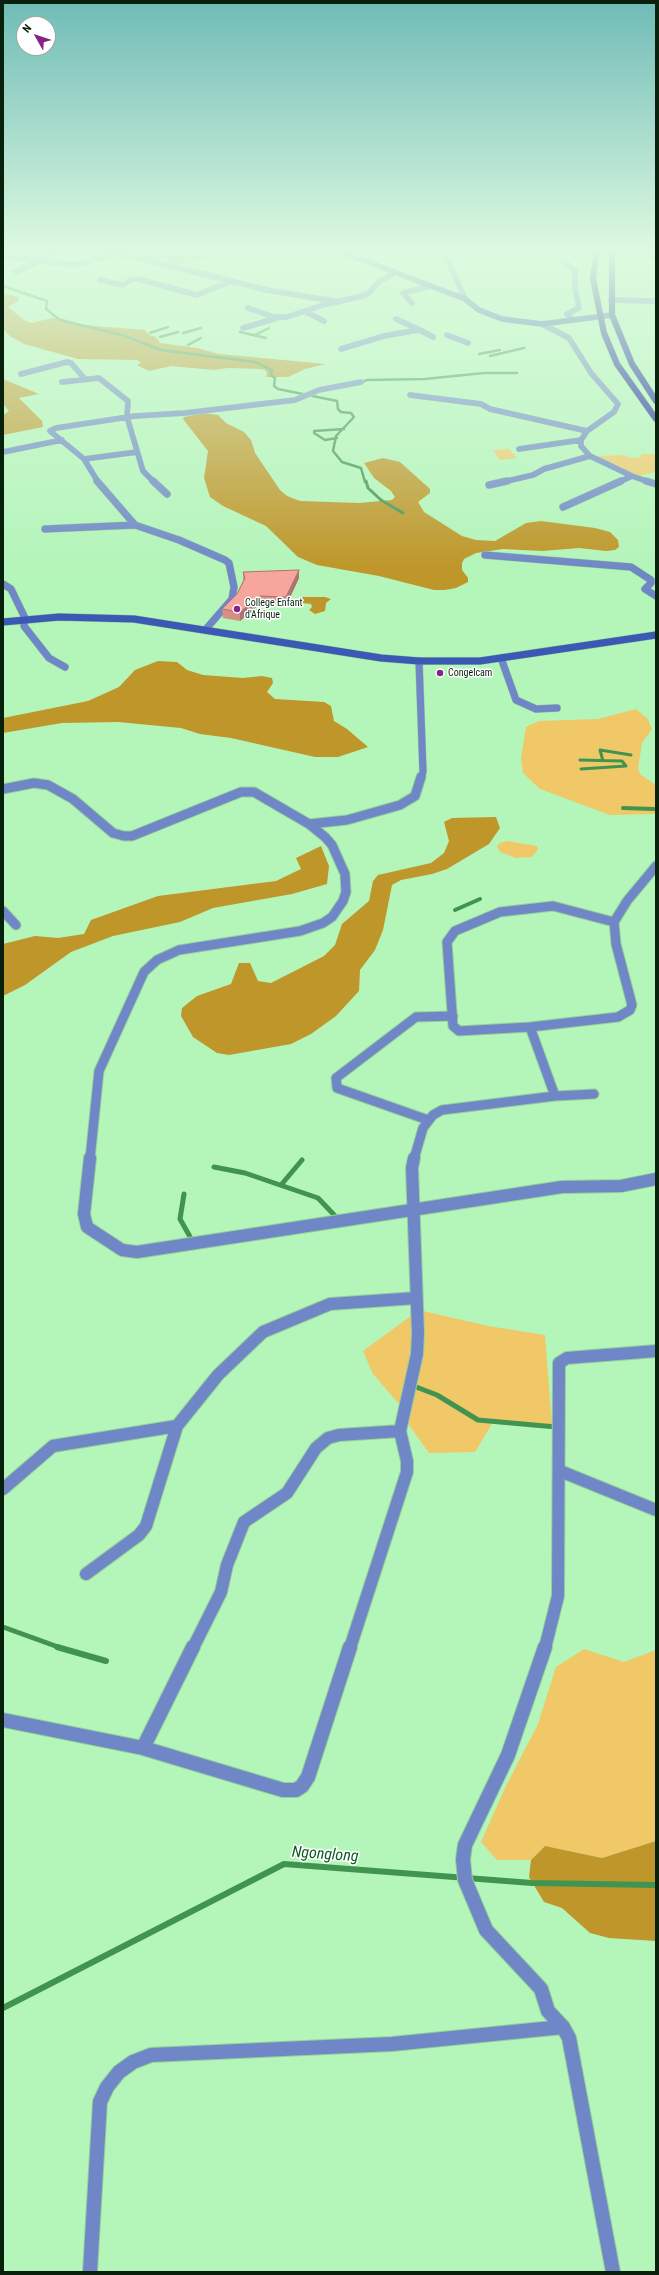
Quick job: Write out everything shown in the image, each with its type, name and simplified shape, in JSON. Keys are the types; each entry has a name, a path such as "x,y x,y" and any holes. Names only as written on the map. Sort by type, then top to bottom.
{"highway":[{"path":"614,356 617,364 656,420"},
{"path":"629,356 632,364 656,401"}],"main road":[{"path":"3,622 25,618 59,616 134,619 206,629 381,658 419,660 480,661 656,635"}],"street":[{"path":"580,356 591,373 618,404 614,412 587,431 581,440 581,446 590,456 632,476 656,484"},
{"path":"21,374 67,362 71,363 85,379"},
{"path":"62,382 85,379 101,379 128,401 126,417 144,474 167,494"},
{"path":"135,525 100,485 84,458 50,431 56,428 126,417 295,400 315,392 361,382"},
{"path":"410,395 481,404 490,409 587,431"},
{"path":"3,452 62,440"},
{"path":"519,449 581,440"},
{"path":"84,458 137,452"},
{"path":"489,485 533,475 544,469 590,456"},
{"path":"563,507 632,476"},
{"path":"45,529 135,525 192,545 229,563 234,587 232,599 206,629"},
{"path":"485,555 630,567 651,580 645,589 656,596"},
{"path":"3,584 11,589 25,618 24,626 46,654 54,662 65,667"},
{"path":"501,658 516,700 536,709 557,708"},
{"path":"309,824 347,820 366,816 400,805 415,796 423,772 419,660"},
{"path":"3,789 29,783 48,785 73,799 113,833 124,836 132,836 247,791 258,793 309,824 332,845 345,874 346,892 340,906 332,917 313,928 300,932 179,950 157,960 144,972 99,1071 84,1221 92,1232 122,1250 137,1252 414,1211 562,1187 621,1186 656,1179"},
{"path":"614,922 553,906 500,912 455,931 447,942 453,1026 459,1031 465,1032 530,1027 618,1017 630,1010 632,1005 616,944 614,922 628,901 656,866"},
{"path":"3,911 16,925"},
{"path":"428,1120 344,1092 337,1088 334,1083 336,1078 416,1017 453,1016"},
{"path":"530,1027 555,1096"},
{"path":"3,1720 143,1748 283,1790 296,1790 302,1786 308,1777 407,1472 407,1461 400,1431 417,1354 414,1157 428,1120 442,1110 555,1096 594,1094"},
{"path":"86,1574 139,1535 146,1526 177,1426 218,1375 269,1327 330,1304 416,1298"},
{"path":"614,2272 569,2038 563,2027 548,2011 541,1989 486,1930 465,1880 463,1859 465,1846 508,1755 549,1634 558,1596 560,1472 559,1363 567,1358 656,1351"},
{"path":"3,1489 53,1446 177,1426"},
{"path":"143,1748 221,1592 227,1565 244,1522 288,1493 316,1448 328,1438 339,1435 400,1431"},
{"path":"560,1472 656,1510"},
{"path":"90,2272 100,2102 107,2087 115,2077 133,2062 151,2054 392,2044 563,2027"}],"shaded area":[{"path":"68,356 242,356 326,364 305,369 288,377 266,377 267,373 265,370 259,369 228,368 214,370 171,366 149,371 137,365 141,363 137,360 78,359"},
{"path":"3,379 39,394 19,398 42,421 43,427 3,435 3,415 9,411 3,404"},
{"path":"205,413 218,415 226,423 244,432 251,440 255,453 280,490 287,496 300,501 359,503 392,500 395,497 391,491 374,478 364,463 383,458 400,462 430,489 430,493 418,502 424,512 462,536 476,540 495,541 526,523 541,521 595,528 610,532 618,540 619,547 615,550 606,551 579,548 542,551 503,549 476,553 464,559 462,563 462,570 468,578 468,582 456,588 445,590 434,590 379,576 317,565 298,557 266,526 223,506 210,497 204,478 208,451 183,419 184,417"},
{"path":"509,449 517,458 500,460 493,450"},
{"path":"641,454 656,454 656,472 641,475 644,478 638,478 596,456 624,455 631,458 641,457"},
{"path":"302,597 325,597 331,599 326,603 325,611 315,614 309,610 312,607 311,604 294,602"},
{"path":"158,661 177,662 187,670 203,675 243,678 262,676 272,678 273,683 267,692 275,699 324,702 331,706 334,721 347,729 368,747 338,757 315,757 231,738 200,734 181,728 118,722 62,723 3,733 3,718 88,701 119,687 135,670"},
{"path":"636,709 647,718 652,729 642,743 638,769 641,775 656,785 656,814 610,815 540,789 523,773 521,758 526,727 539,721 598,719"},
{"path":"496,817 500,828 489,844 447,869 432,874 401,880 392,885 383,930 375,950 360,970 359,991 336,1016 311,1034 291,1044 229,1055 217,1053 193,1037 181,1016 182,1008 197,996 231,984 239,963 250,963 258,981 271,983 324,956 335,945 342,924 369,901 373,881 378,875 431,863 444,853 449,841 444,822 452,818"},
{"path":"507,841 537,846 538,849 532,857 516,858 500,852 497,846 500,843"},
{"path":"321,846 329,866 327,884 292,894 213,908 180,922 113,936 71,952 25,985 3,996 3,944 35,936 58,938 84,934 91,920 158,896 276,881 301,869 296,858"},
{"path":"419,1310 488,1326 545,1335 552,1425 493,1422 475,1452 429,1453 409,1425 405,1411 373,1374 363,1351"},
{"path":"584,1649 624,1662 656,1650 656,1841 602,1858 545,1846 531,1860 497,1860 481,1842 506,1786 538,1724 556,1667"},
{"path":"656,1841 656,1941 609,1938 590,1933 562,1908 544,1902 529,1877 531,1860 545,1846 602,1858"}],"building":[{"path":"299,570 286,597 260,596 240,612 222,609 237,594 245,578 243,572"}],"waterway":[{"path":"209,356 255,362 272,370 271,375 275,378 274,386 278,389 337,401 338,409 341,412 351,413 354,417 343,429"},
{"path":"359,383 367,380 425,379 484,373 517,373"},
{"path":"314,431 343,429"},
{"path":"336,438 343,429"},
{"path":"314,433 325,440 336,438"},
{"path":"336,438 333,451 342,462 361,468 365,482"},
{"path":"366,481 368,488 381,500 403,513"},
{"path":"603,761 600,750 631,755"},
{"path":"580,760 603,761"},
{"path":"581,769 626,766 622,761 603,761"},
{"path":"623,808 654,809"},
{"path":"455,910 480,899"},
{"path":"281,1185 302,1160"},
{"path":"214,1167 245,1173 318,1198 338,1219"},
{"path":"184,1194 180,1219 193,1242"},
{"path":"411,1385 437,1395 478,1420 556,1427"},
{"path":"3,1627 61,1648"},
{"path":"57,1647 106,1661"},
{"name":"Ngonglong","path":"3,2008 284,1864 532,1883 656,1885"}],"place":[{"name":"College Enfant d'Afrique","path":"237,609"},
{"name":"Congelcam","path":"440,673"}]}
